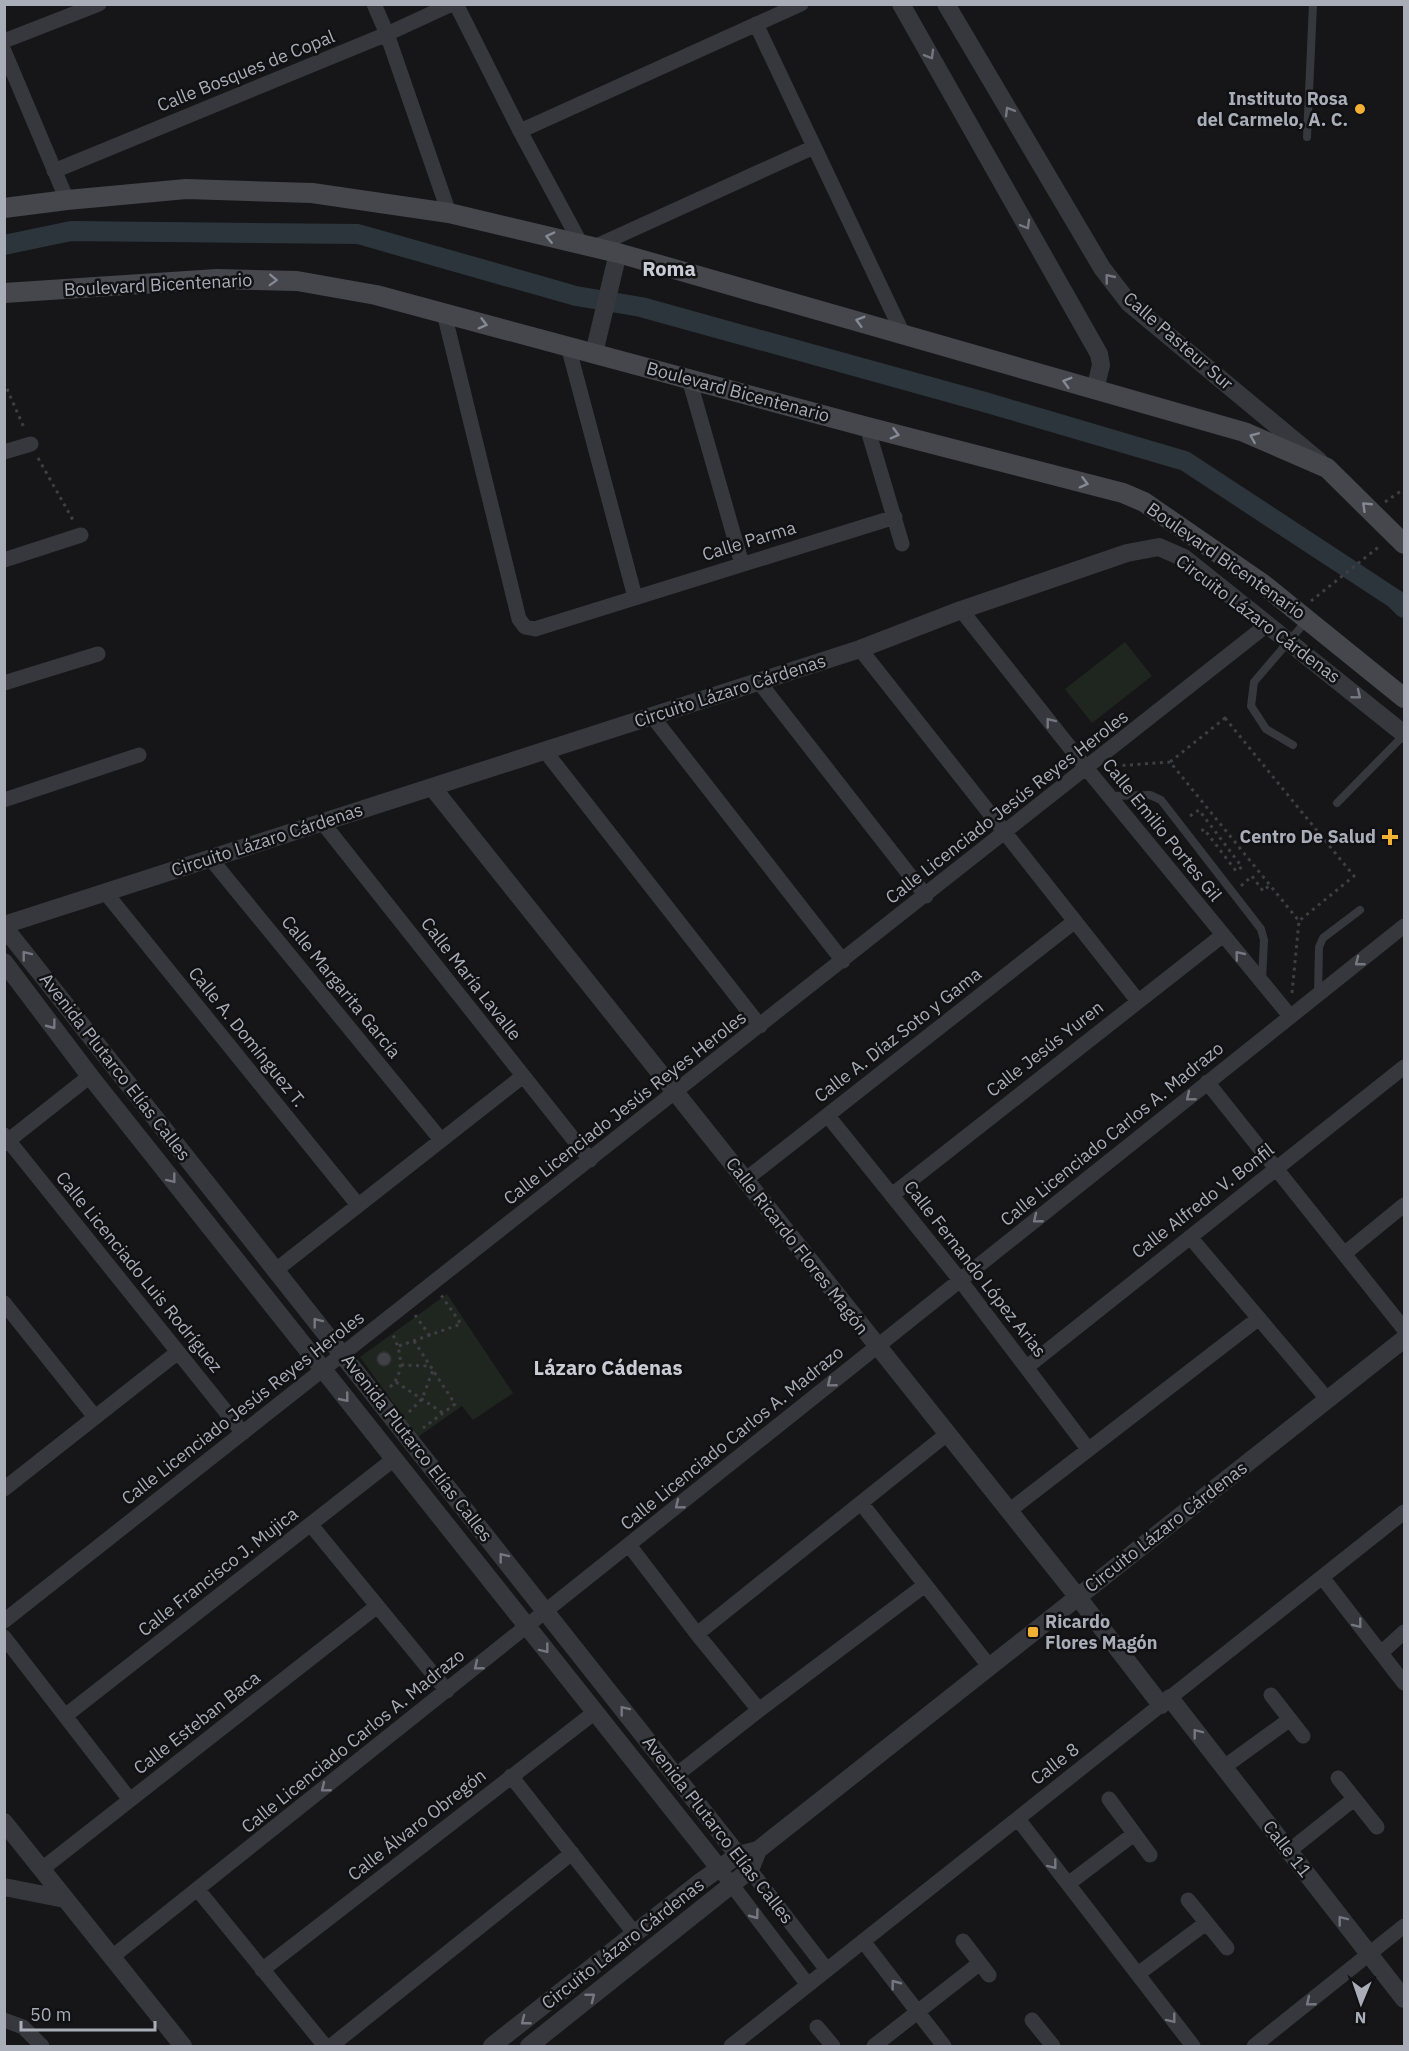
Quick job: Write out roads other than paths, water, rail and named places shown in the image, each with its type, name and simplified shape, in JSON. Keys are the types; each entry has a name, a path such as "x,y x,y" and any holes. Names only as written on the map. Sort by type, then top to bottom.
{"main road":[{"path":"4,208 186,189 312,193 449,213 618,253 1244,432 1327,468"},
{"name":"Boulevard Bicentenario","path":"4,293 217,279 297,281 376,295 1123,493 1144,502 1263,584 1404,698"},
{"name":"Calle Pasteur Sur","path":"1327,468 1404,544"}],"street":[{"path":"4,41 99,4"},
{"path":"374,4 387,34 449,213"},
{"name":"Calle Bosques de Copal","path":"54,171 387,34 452,4"},
{"path":"456,4 520,131 587,246 814,147"},
{"path":"520,131 801,4"},
{"path":"901,4 1099,354 1101,365 1095,390"},
{"name":"Calle Pasteur Sur","path":"946,4 1102,268 1129,303 1327,468"},
{"path":"756,24 903,334"},
{"path":"4,51 67,200"},
{"path":"594,353 618,253"},
{"name":"Calle Parma","path":"444,313 519,619 525,627 535,628 895,517"},
{"path":"568,346 635,597"},
{"path":"689,379 742,564"},
{"path":"867,427 902,544"},
{"path":"4,453 31,444"},
{"path":"4,560 81,534"},
{"name":"Circuito Lázaro Cárdenas","path":"4,926 860,649 962,610 1127,553 1159,548 1184,558 1404,734"},
{"name":"Calle Emilio Portes Gil","path":"962,610 1087,769 1290,1016"},
{"name":"Calle Licenciado Jesús Reyes Heroles","path":"4,1621 1006,833 1268,624"},
{"path":"860,649 1138,1001"},
{"path":"4,683 98,654"},
{"path":"759,682 926,896"},
{"path":"652,716 843,961"},
{"path":"544,751 760,1026"},
{"path":"4,800 139,755"},
{"name":"Calle Ricardo Flores Magón","path":"432,787 877,1347 1165,1702"},
{"name":"Calle María Lavalle","path":"322,822 590,1160"},
{"name":"Calle Margarita García","path":"210,858 441,1140"},
{"name":"Calle A. Domínguez T.","path":"105,892 358,1206"},
{"name":"Calle A. Díaz Soto y Gama","path":"745,1180 1075,921"},
{"name":"Avenida Plutarco Elías Calles","path":"4,926 827,1970"},
{"name":"Calle Licenciado Carlos A. Madrazo","path":"112,1958 1404,926"},
{"name":"Calle Jesús Yuren","path":"892,1195 1223,935"},
{"name":"Avenida Plutarco Elías Calles","path":"4,962 90,1076 732,1884 808,1985"},
{"name":"Calle Alfredo V. Bonfil","path":"1027,1367 1404,1067"},
{"path":"6,1139 90,1076"},
{"path":"276,1270 523,1076"},
{"path":"1207,1082 1404,1329"},
{"name":"Calle Fernando López Arias","path":"828,1116 960,1280 1088,1449"},
{"name":"Calle Licenciado Luis Rodríguez","path":"6,1139 243,1433"},
{"path":"1344,1254 1404,1205"},
{"path":"1190,1237 1328,1400"},
{"path":"4,1303 95,1417"},
{"path":"1009,1511 1259,1318"},
{"name":"Circuito Lázaro Cárdenas","path":"492,2046 719,1868 738,1855 758,1850 1404,1339"},
{"path":"7,1481 95,1417 178,1352"},
{"path":"697,1634 947,1434"},
{"name":"Calle Francisco J. Mujica","path":"65,1716 394,1459"},
{"path":"861,1503 989,1666"},
{"name":"Calle 8","path":"730,2046 1404,1512"},
{"path":"311,1525 447,1691"},
{"path":"629,1545 759,1710"},
{"path":"1322,1577 1404,1683"},
{"path":"675,1776 925,1585"},
{"name":"Calle Esteban Baca","path":"42,1869 376,1607"},
{"path":"1380,1653 1404,1632"},
{"path":"4,1637 130,1800"},
{"path":"1271,1695 1303,1736"},
{"name":"Calle 11","path":"1165,1702 1224,1767 1404,1999"},
{"name":"Calle Álvaro Obregón","path":"262,1970 595,1712"},
{"path":"1224,1767 1289,1720"},
{"path":"511,1776 635,1934"},
{"path":"1338,1778 1377,1827"},
{"path":"1109,1799 1150,1855"},
{"path":"1289,1851 1354,1799"},
{"path":"1017,1819 1193,2046"},
{"path":"4,1822 183,2046"},
{"path":"1068,1884 1134,1834"},
{"name":"Circuito Lázaro Cárdenas","path":"529,2046 750,1870 758,1850"},
{"path":"331,2046 572,1853"},
{"path":"4,1887 65,1899"},
{"path":"198,1890 325,2046"},
{"path":"1188,1900 1227,1948"},
{"path":"1138,1974 1206,1923"},
{"path":"1254,2046 1404,1926"},
{"path":"863,1941 944,2046"},
{"path":"874,2046 917,2013 985,1969 963,1941"},
{"path":"4,2020 23,2027 42,2046"},
{"path":"1032,2020 1053,2046"},
{"path":"817,2027 833,2046"}],"lane":[{"path":"1307,136 1313,4"},
{"path":"1293,745 1266,729 1251,706 1254,682 1308,619"},
{"path":"1337,803 1404,734"},
{"path":"1109,796 1150,795 1161,800 1261,928 1264,940 1262,981"},
{"path":"1318,994 1319,947 1323,938 1360,910"}],"waterway":[{"path":"4,245 71,231 358,234 576,296 641,307 988,403 1185,461 1395,599 1404,608"}],"place":[{"name":"Instituto Rosa del Carmelo, A. C.","path":"1360,109"},
{"name":"Centro De Salud","path":"1390,837"},
{"name":"Ricardo Flores Magón","path":"1033,1632"}],"district":[{"name":"Roma","path":"669,269"},
{"name":"Lázaro Cádenas","path":"608,1368"}]}
